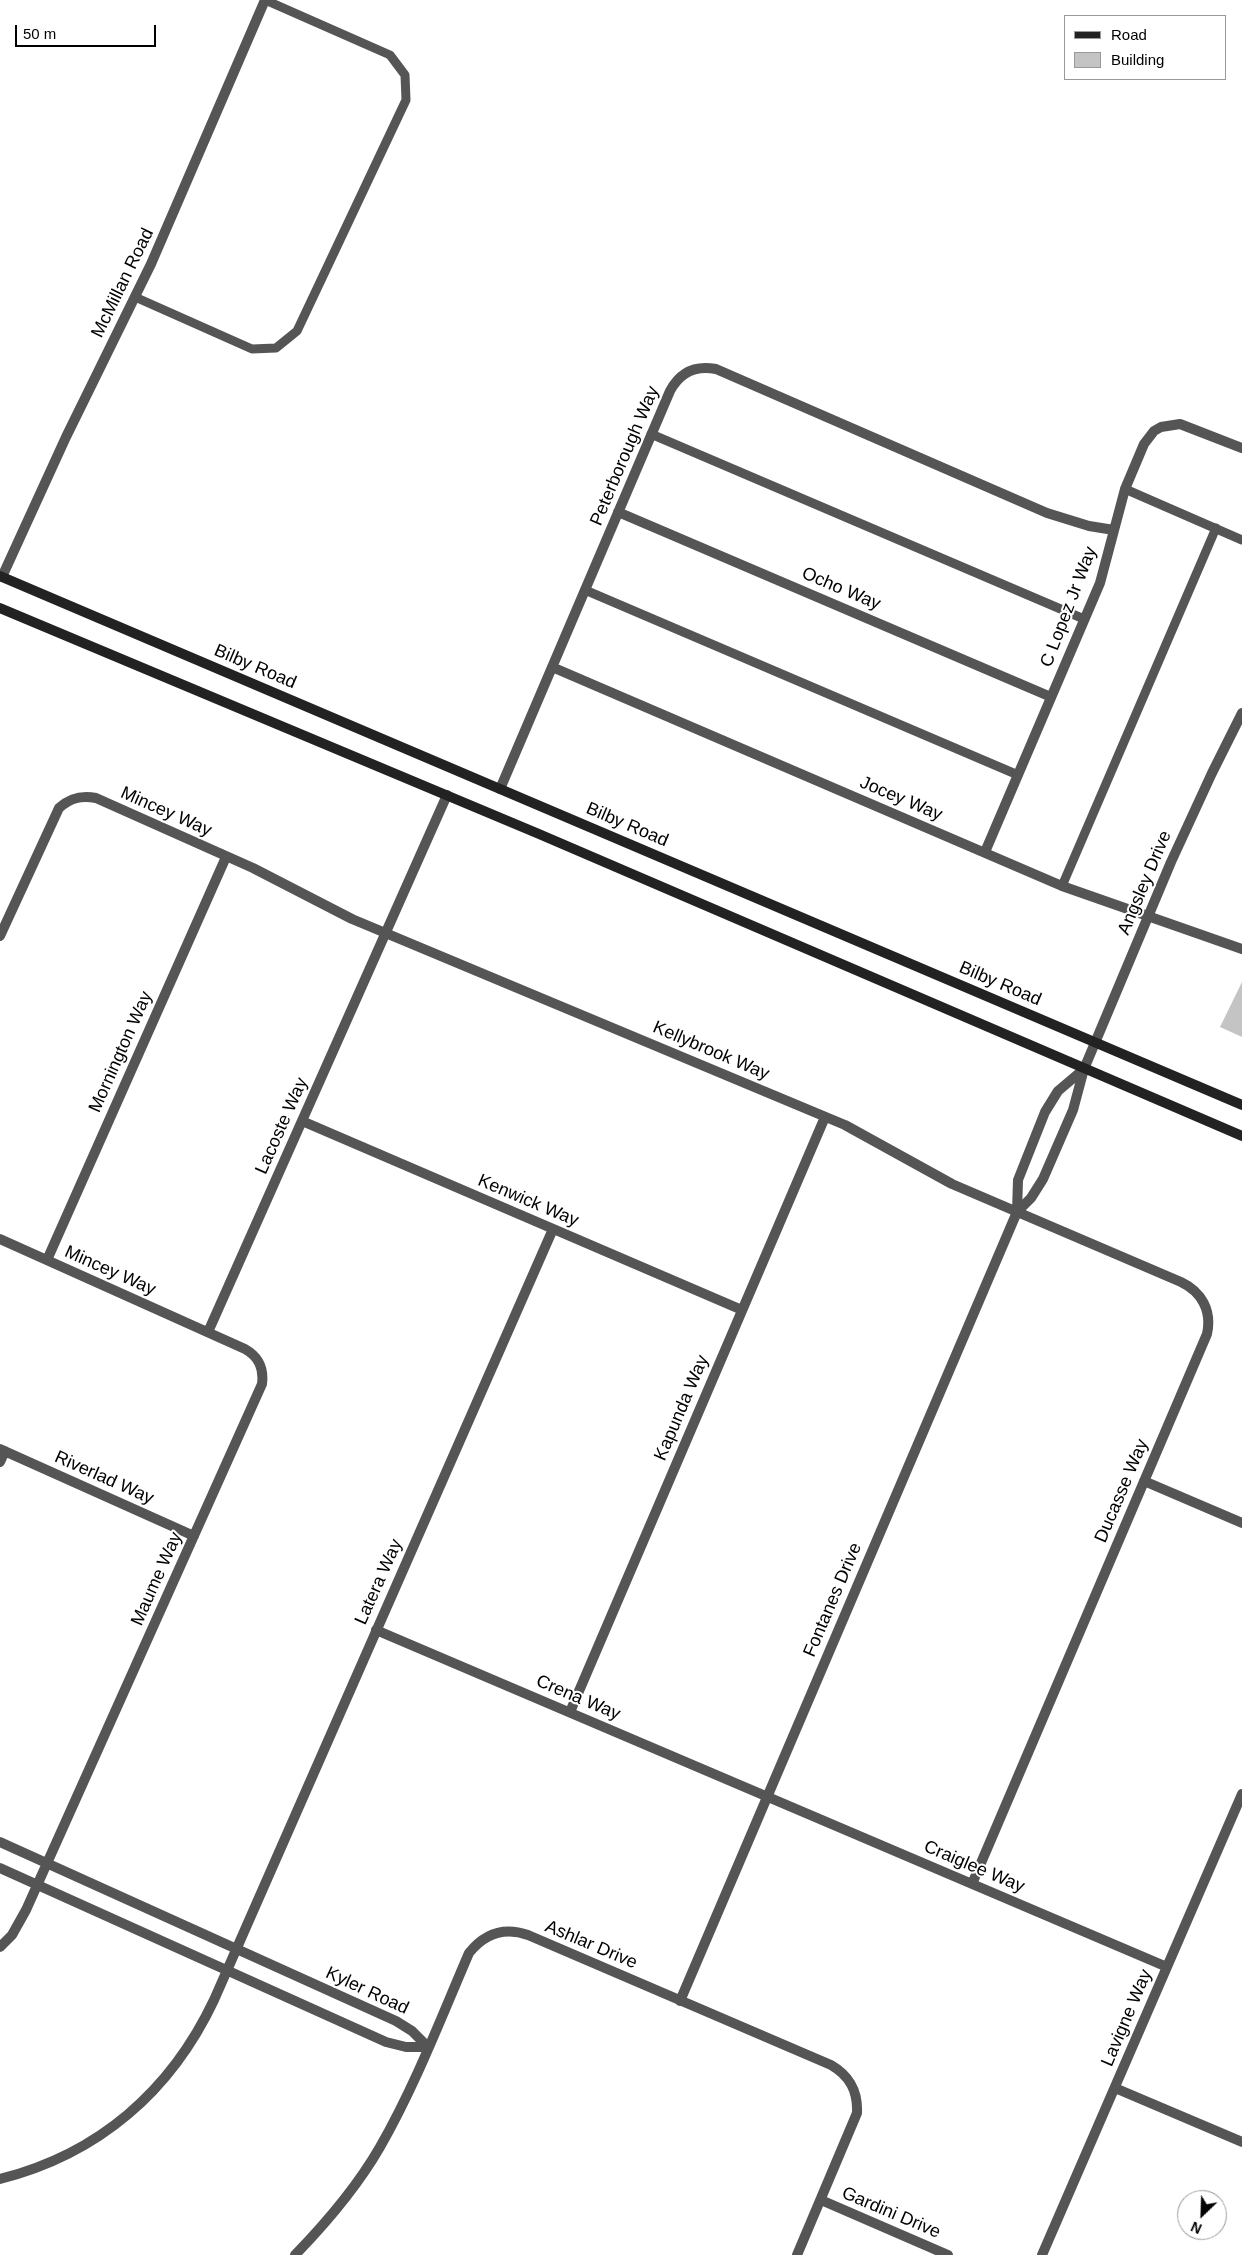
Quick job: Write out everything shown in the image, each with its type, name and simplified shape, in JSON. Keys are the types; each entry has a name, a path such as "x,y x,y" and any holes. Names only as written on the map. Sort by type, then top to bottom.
{"main road":[{"name":"Bilby Road","path":"1,578 1242,1105"},
{"path":"0,608 447,795 1242,1136"}],"street":[{"name":"McMillan Road","path":"1,578 66,436 169,225 265,0"},
{"name":"Peterborough Way","path":"500,789 651,434 675,382 690,370 707,367 716,369 1047,512 1089,526 1114,530"},
{"name":"C Lopez Jr Way","path":"985,852 1100,582 1125,489 1144,444 1154,431 1170,424 1190,426 1242,448"},
{"name":"Ocho Way","path":"618,512 1051,697"},
{"name":"Jocey Way","path":"552,667 1062,886 1242,949"},
{"name":"Angsley Drive","path":"1084,1068 1191,817 1242,713"},
{"name":"Lacoste Way","path":"208,1332 447,795"},
{"name":"Mincey Way","path":"0,936 55,816 66,802 75,798 89,797 96,798 253,868 320,904 386,933"},
{"name":"Mornington Way","path":"46,1260 226,857"},
{"name":"Kellybrook Way","path":"386,933 825,1117 868,1137 930,1174 1017,1212"},
{"name":"Fontanes Drive","path":"1017,1212 1031,1198 1043,1179 1075,1103 1084,1068"},
{"name":"Fontanes Drive","path":"680,2001 1017,1212 1018,1180 1045,1112 1058,1091 1084,1068"},
{"name":"Kapunda Way","path":"570,1712 825,1117"},
{"name":"Kenwick Way","path":"302,1121 742,1310"},
{"name":"Ducasse Way","path":"972,1884 1207,1334 1209,1325 1206,1307 1202,1299 1189,1286 1017,1212"},
{"name":"Latera Way","path":"0,2179 37,2168 84,2146 127,2116 165,2079 192,2041 236,1949 553,1229"},
{"name":"Mincey Way","path":"0,1239 208,1332"},
{"name":"Maume Way","path":"0,1947 20,1923 38,1885 262,1384 263,1376 258,1360 253,1353 208,1332"},
{"path":"0,1462 2,1450"},
{"name":"Riverlad Way","path":"2,1450 194,1536"},
{"path":"1144,1481 1242,1523"},
{"name":"Crena Way","path":"376,1630 767,1796"},
{"name":"Lavigne Way","path":"1042,2255 1242,1794"},
{"name":"Craiglee Way","path":"767,1796 1167,1967"},
{"name":"Kyler Road","path":"0,1842 396,2021 412,2031 428,2047"},
{"name":"Kyler Road","path":"0,1868 386,2042 406,2046 428,2047"},
{"name":"Ashlar Drive","path":"295,2255 342,2203 367,2168 395,2120 470,1953 484,1938 502,1931 528,1935 830,2066 839,2070 851,2083 857,2102 857,2113 797,2255"},
{"path":"1114,2088 1242,2142"},
{"name":"Gardini Drive","path":"821,2200 948,2255"}],"lane":[{"path":"135,297 252,349 276,348 298,331 406,100 405,75 390,55 265,0"},
{"path":"651,434 1084,619"},
{"path":"1125,489 1242,540"},
{"path":"1062,886 1216,528"},
{"path":"585,590 1018,775"}],"building":[{"path":"1242,982 1242,1037 1220,1027"}]}
